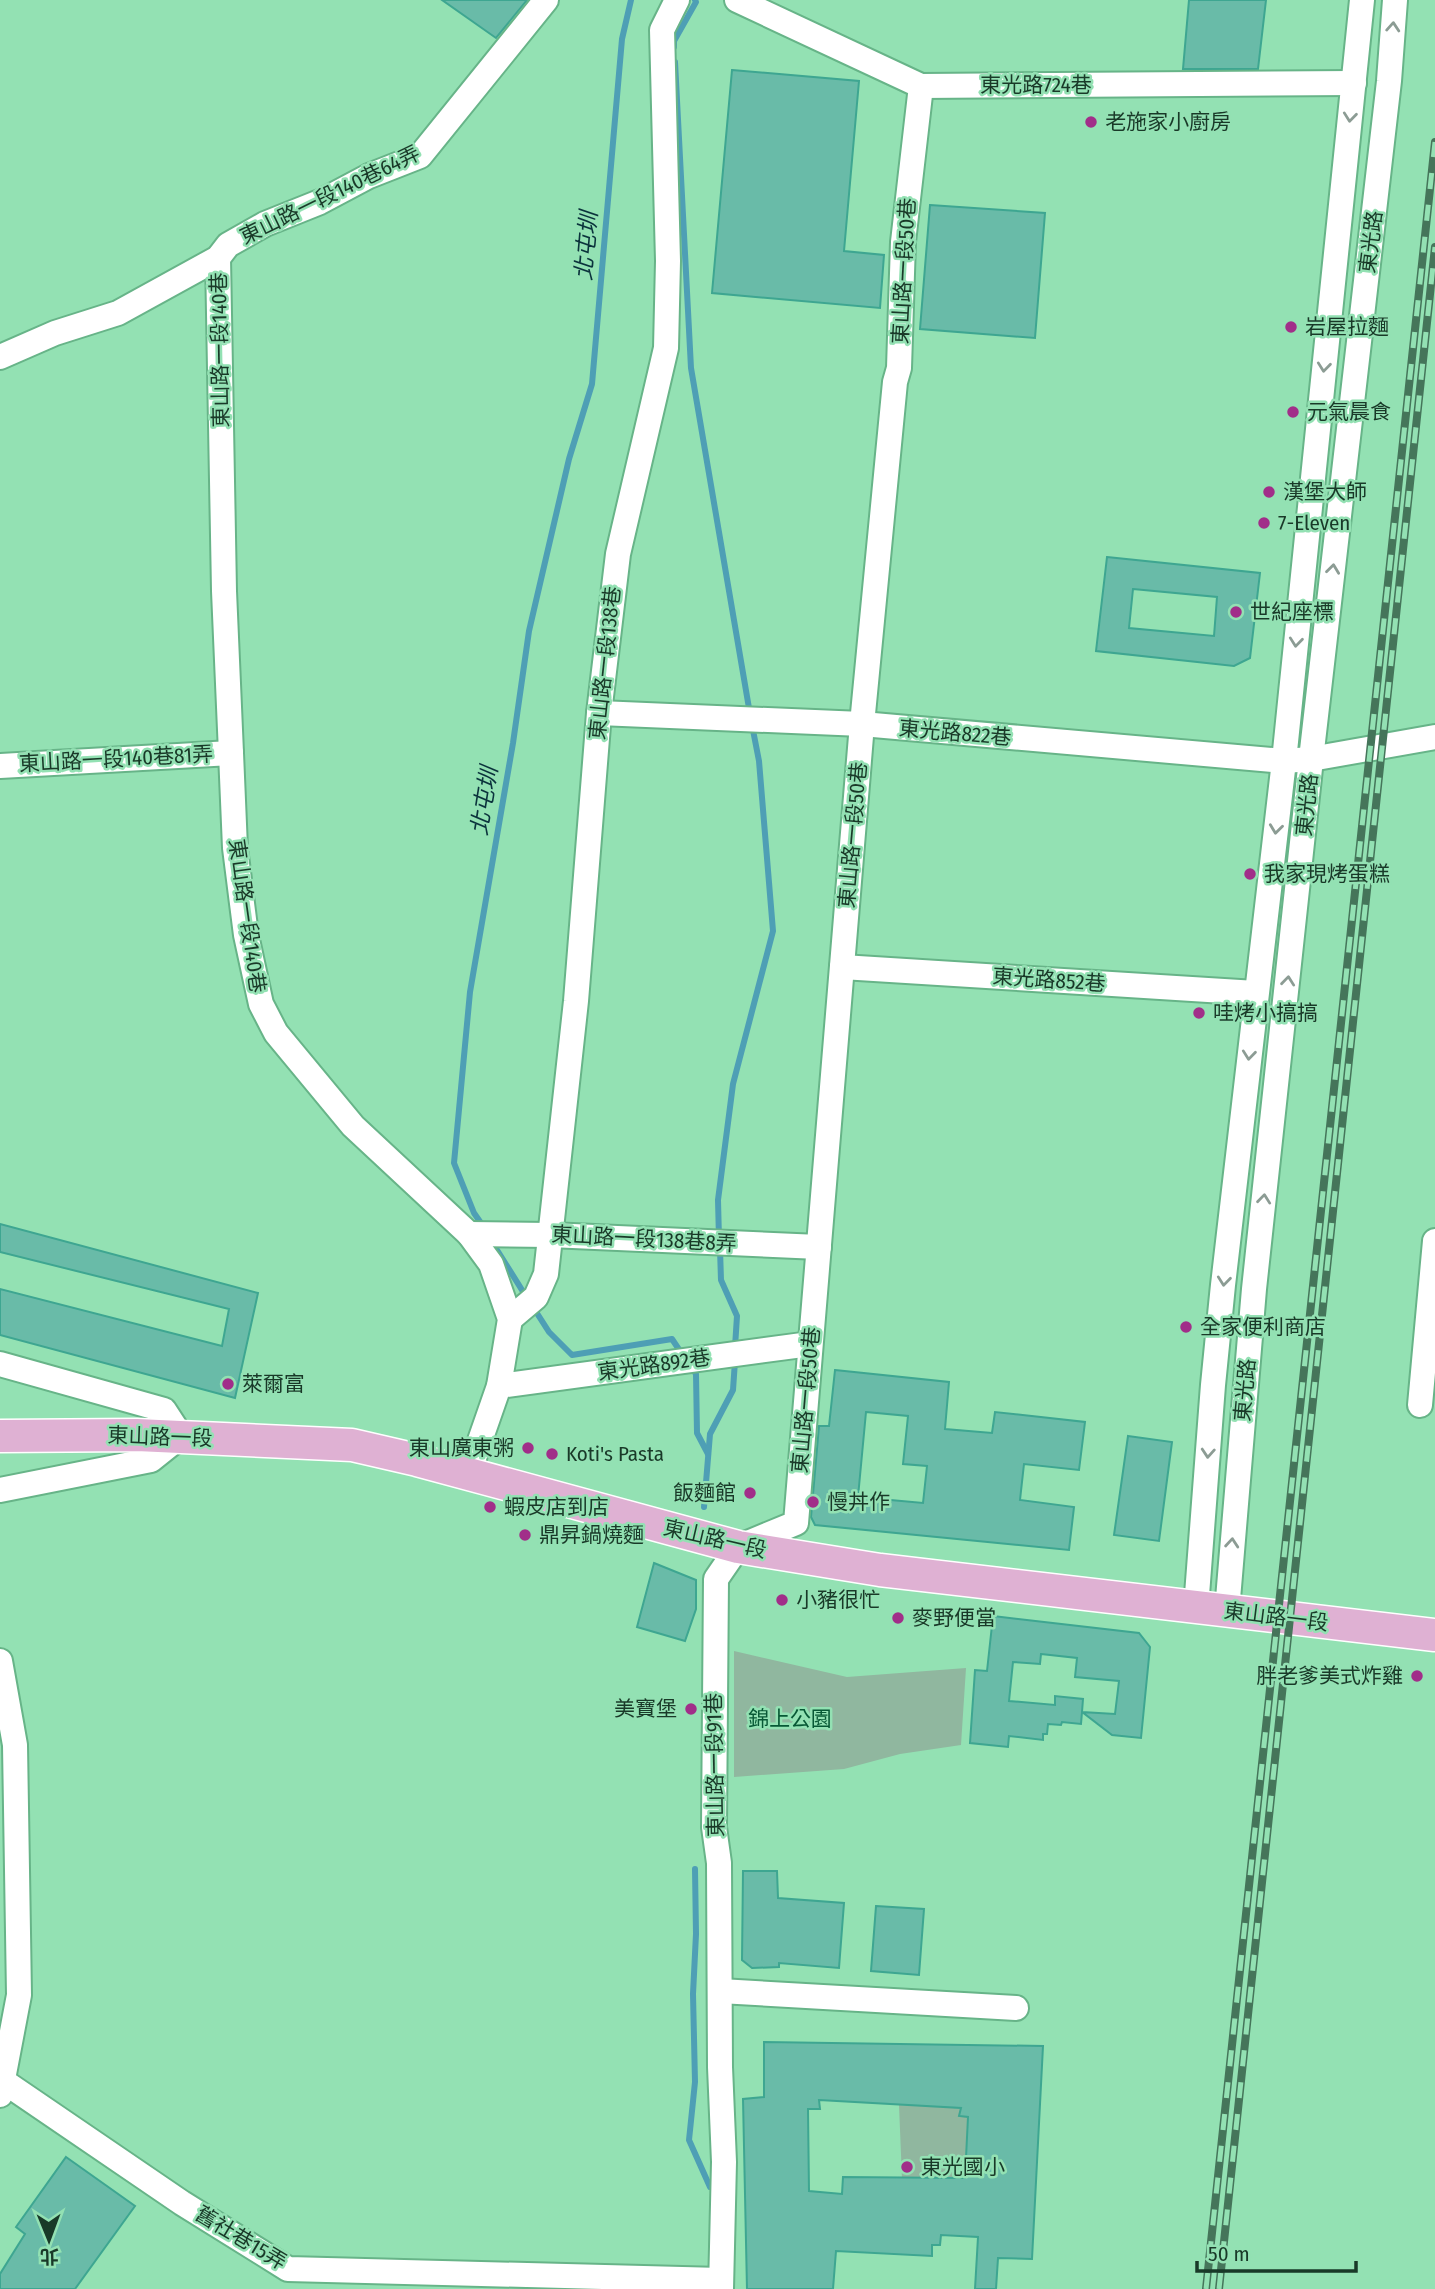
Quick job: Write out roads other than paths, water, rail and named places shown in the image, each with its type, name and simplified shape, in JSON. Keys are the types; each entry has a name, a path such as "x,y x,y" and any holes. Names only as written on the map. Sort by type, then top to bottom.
{"main road":[{"name":"東山路一段","path":"0,1436 181,1436 352,1445 738,1547 880,1570 1435,1634"}],"street":[{"name":"東山路一段140巷64弄","path":"0,356 118,313 218,258 228,245 265,223 320,202 369,176 420,156 546,0"},
{"name":"東山路一段138巷","path":"510,1319 536,1297 546,1274 576,1001 599,713 618,554 666,348 668,261 662,30 677,0"},
{"name":"東光路724巷","path":"737,0 921,86 1354,83"},
{"name":"東光路","path":"1212,1610 1213,1385 1284,761 1362,0"},
{"name":"東光路","path":"1212,1610 1254,1289 1311,759 1389,81 1395,0"},
{"name":"東山路一段50巷","path":"738,1547 796,1523 862,724 895,382 899,368 903,242 921,86"},
{"name":"東山路一段140巷","path":"218,258 224,591 235,848 246,935 261,1004 276,1032 353,1126 469,1234 491,1264 510,1319 499,1386 468,1475"},
{"name":"東光路822巷","path":"599,713 862,724 1284,761 1311,759 1435,737"},
{"name":"東山路一段140巷81弄","path":"0,766 231,753"},
{"name":"東光路852巷","path":"842,967 1256,993"},
{"name":"東山路一段138巷8弄","path":"469,1234 819,1247"},
{"path":"1420,1405 1435,1241"},
{"name":"東光路892巷","path":"499,1386 810,1344"},
{"path":"0,1364 164,1410 181,1436 151,1460 0,1490"},
{"name":"東山路一段91巷","path":"721,2284 724,2162 719,1863 714,1827 716,1579 738,1547"},
{"path":"0,1661 15,1745 19,1995 2,2088"},
{"path":"720,1991 1016,2008"},
{"name":"舊社巷15弄","path":"2,2088 288,2269 721,2284"}],"waterway":[{"name":"北屯圳","path":"483,1226 474,1213 454,1163 470,992 513,743 529,631 569,459 592,384 622,39 631,0"},
{"name":"北屯圳","path":"674,47 674,41 695,0"},
{"name":"北屯圳","path":"675,62 691,368 750,714"},
{"name":"北屯圳","path":"719,1239 718,1200 733,1084 773,931 759,761 752,725"},
{"name":"北屯圳","path":"492,1242 527,1298"},
{"name":"北屯圳","path":"720,1249 721,1280 737,1316 735,1347"},
{"name":"北屯圳","path":"533,1307 549,1332 572,1355 672,1339 682,1354"},
{"name":"北屯圳","path":"704,1507 710,1434 733,1390 735,1361"},
{"name":"北屯圳","path":"690,1366 696,1374 697,1433 708,1454"},
{"path":"695,1869 695,2082 689,2140 710,2187"}],"railway":[{"path":"1206,2289 1435,142"},
{"path":"1219,2289 1435,247"}],"place":[{"name":"老施家小廚房","path":"1091,122"},
{"name":"岩屋拉麵","path":"1291,327"},
{"name":"元氣晨食","path":"1293,412"},
{"name":"漢堡大師","path":"1269,492"},
{"name":"7-Eleven","path":"1264,523"},
{"name":"世紀座標","path":"1236,612"},
{"name":"我家現烤蛋糕","path":"1250,874"},
{"name":"哇烤小搞搞","path":"1199,1013"},
{"name":"全家便利商店","path":"1186,1327"},
{"name":"萊爾富","path":"228,1384"},
{"name":"東山廣東粥","path":"528,1448"},
{"name":"Koti's Pasta","path":"552,1454"},
{"name":"飯麵館","path":"750,1493"},
{"name":"慢丼作","path":"813,1502"},
{"name":"蝦皮店到店","path":"490,1507"},
{"name":"鼎昇鍋燒麵","path":"525,1535"},
{"name":"小豬很忙","path":"782,1600"},
{"name":"麥野便當","path":"898,1618"},
{"name":"胖老爹美式炸雞","path":"1417,1676"},
{"name":"美寶堡","path":"691,1709"},
{"name":"東光國小","path":"907,2167"}],"park label":[{"name":"錦上公園","path":"790,1719"}]}
